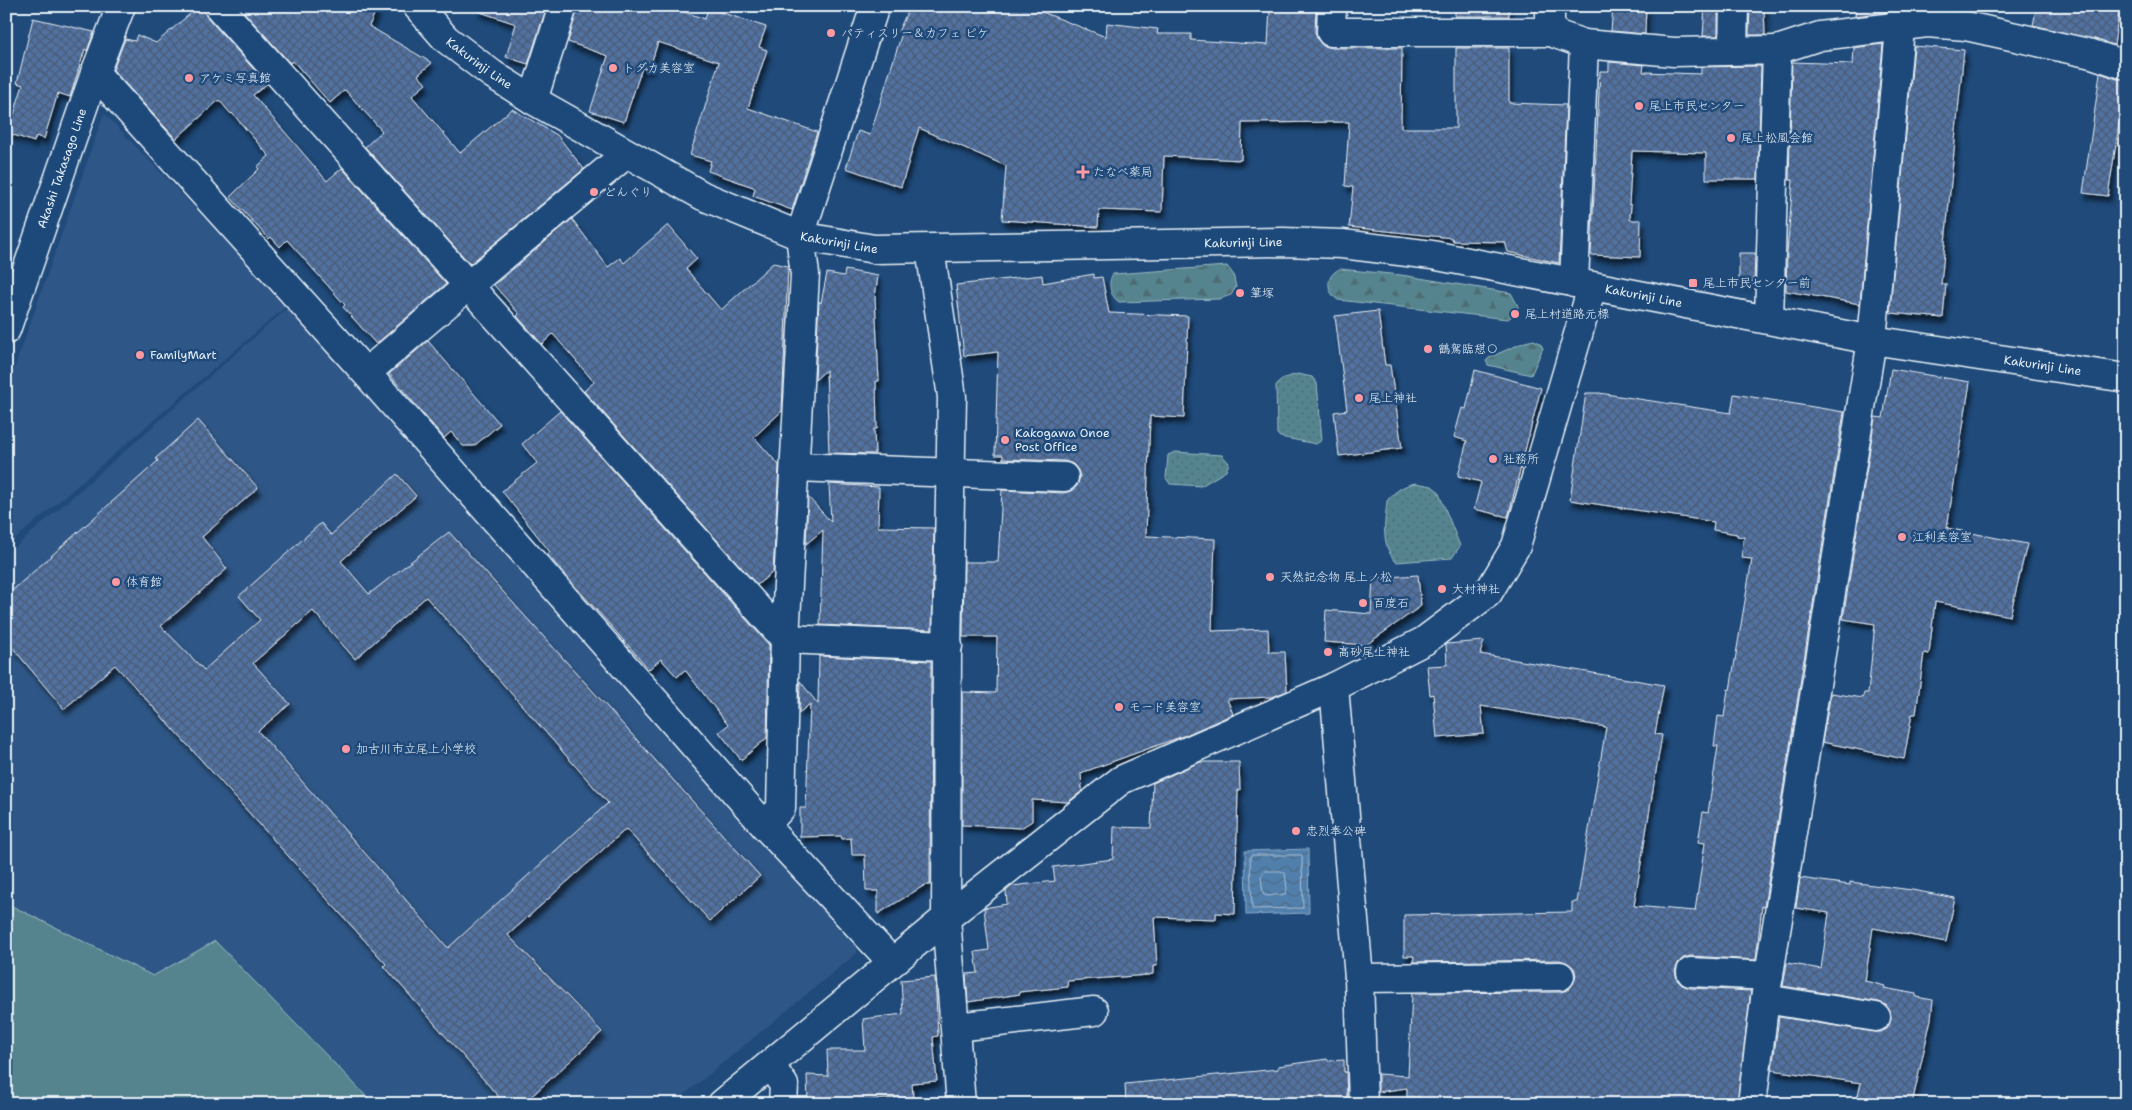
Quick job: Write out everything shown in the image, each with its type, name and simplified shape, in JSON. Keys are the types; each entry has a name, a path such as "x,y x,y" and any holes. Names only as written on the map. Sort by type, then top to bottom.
{"street":[{"name":"Akashi Takasago Line","path":"6,330 120,6"},
{"path":"218,6 785,639 948,646"},
{"name":"Kakurinji Line","path":"417,6 446,39 492,74 533,100 703,196 800,236 874,249 1283,242 1342,244 1432,255 1872,340 2126,378"},
{"path":"533,100 563,6"},
{"path":"765,826 780,808 785,639 805,274 800,236 875,6"},
{"path":"1332,6 1331,32 1550,19 1584,44 1674,52 1778,50 1820,36 1901,16 1927,23 1966,26 2124,61"},
{"path":"1733,50 1734,6"},
{"path":"1752,1104 1767,988 1872,340 1901,16"},
{"path":"722,1104 946,918 1121,780 1334,687 1424,641 1488,593 1516,546 1583,285 1584,44"},
{"path":"1769,319 1778,50"},
{"path":"95,73 366,374 765,826 892,962"},
{"path":"366,374 626,154"},
{"path":"930,249 952,397 946,918 961,1104"},
{"path":"795,466 950,474 1064,477"},
{"path":"1334,687 1360,978 1363,1104"},
{"path":"1691,972 1767,988 1876,1017"},
{"path":"1360,978 1560,976"},
{"path":"956,1027 1094,1011"},
{"path":"770,1065 784,1085 783,1104"}],"shaded area":[{"path":"104,113 288,305 6,547 6,392"},
{"name":"加古川市立尾上小学校","path":"291,305 857,944 857,953 673,1104 6,1104 6,555"}],"green space":[{"path":"1227,266 1233,274 1236,287 1231,295 1219,299 1119,302 1113,296 1110,289 1110,281 1113,274"},
{"path":"1340,269 1401,275 1511,293 1518,306 1517,312 1508,319 1338,300 1331,293 1329,284 1332,275"},
{"path":"1534,340 1540,343 1543,348 1531,375 1488,365 1486,361 1490,357"},
{"path":"1298,374 1312,377 1317,383 1322,440 1316,444 1280,437 1277,434 1276,385 1284,378"},
{"path":"1175,452 1222,455 1229,463 1226,471 1201,486 1170,484 1166,478 1168,455"},
{"path":"1416,483 1432,486 1438,491 1460,546 1452,558 1396,562 1391,555 1385,533 1387,501 1400,489"},
{"path":"6,903 153,976 215,941 374,1104 6,1104"}],"water":[{"path":"1308,849 1309,913 1246,915 1245,851"}],"building":[{"path":"199,6 203,6 206,16 267,84 253,95 327,181 342,168 446,284 376,344 343,307 345,305 287,240 280,247 271,237 269,239 230,197 259,169 257,167 269,156 232,113 219,100 176,139 113,70 125,39 135,41 137,35 156,43"},
{"path":"251,6 378,6 369,26 432,63 418,75 426,84 412,96 460,153 512,109 557,135 584,169 470,264 365,147 382,131 345,90 330,103 293,61 290,63 244,12"},
{"path":"478,6 547,6 528,64 506,57 516,24 477,11"},
{"path":"578,6 667,6 705,19 708,8 766,27 759,47 767,50 748,108 817,132 792,210 753,196 755,189 753,187 708,171 711,161 690,155 719,62 658,42 649,70 642,68 624,122 590,111 608,56 568,42"},
{"path":"910,6 1027,6 1106,37 1107,23 1158,29 1157,34 1191,34 1191,40 1268,45 1270,6 1316,6 1315,32 1323,46 1331,48 1402,48 1401,128 1456,128 1456,48 1509,48 1509,103 1566,105 1559,263 1508,252 1505,242 1453,241 1452,238 1349,227 1353,187 1345,186 1349,122 1242,123 1241,160 1164,156 1162,212 1099,210 1098,227 1002,220 1006,166 919,128 901,187 846,168 858,131 870,135 902,33 898,32"},
{"path":"1455,6 1509,6 1509,16 1455,16"},
{"path":"1613,6 1646,6 1645,34 1611,31"},
{"path":"1705,6 1718,6 1718,36 1703,36"},
{"path":"1750,6 1764,6 1765,35 1749,35"},
{"path":"1856,6 1886,6 1886,12 1855,16"},
{"path":"2037,6 2120,6 2114,45 2033,25"},
{"path":"33,18 94,32 87,51 85,49 70,97 58,93 44,139 36,136 34,142 8,133 23,85 17,83"},
{"path":"1883,44 1860,304 1786,291 1793,180 1789,180 1792,62 1853,64 1854,48"},
{"path":"1914,46 1964,50 1941,284 1946,284 1943,318 1891,313 1890,309"},
{"path":"1609,62 1644,65 1643,72 1701,74 1701,67 1761,66 1758,179 1706,179 1706,153 1632,151 1630,220 1641,220 1640,257 1591,255 1600,71 1609,71"},
{"path":"2100,73 2117,79 2126,79 2108,196 2083,193"},
{"path":"572,219 608,267 620,258 624,263 668,225 697,259 686,269 721,310 773,263 788,266 782,411 754,437 779,465 773,572 757,585 584,391 594,382 553,334 542,344 517,316 519,314 494,285"},
{"path":"1739,253 1755,253 1754,282 1739,283"},
{"path":"845,270 878,276 875,297 879,381 876,381 877,429 874,429 875,454 829,453 826,370 815,380 819,301 821,303 827,273 844,276"},
{"path":"1094,274 1094,278 1102,277 1109,313 1188,316 1184,418 1150,416 1146,536 1215,539 1212,631 1268,629 1269,652 1285,652 1287,691 1272,697 1227,699 1233,714 1186,735 1081,773 1082,791 1068,802 1032,800 1032,821 1021,828 962,825 962,692 996,693 997,637 963,637 964,562 998,562 1002,490 1064,493 1071,491 1077,486 1080,477 1078,470 1073,464 1065,461 1003,459 1003,455 995,455 998,352 964,356 956,285 1042,275 1043,283"},
{"path":"1378,311 1385,365 1390,365 1402,448 1339,456 1334,412 1347,410 1335,316"},
{"path":"428,341 500,424 474,446 463,446 451,432 444,438 389,374"},
{"path":"1891,369 1970,382 1947,528 2027,544 2010,616 1935,602 1929,654 1924,653 1916,714 1912,714 1904,759 1822,742 1831,693 1863,698 1864,693 1868,693 1875,624 1843,619 1875,417 1883,418"},
{"name":"社務所","path":"1475,370 1541,388 1508,517 1474,509 1481,482 1458,476 1467,441 1454,437 1462,408 1466,409"},
{"path":"1586,393 1599,393 1731,413 1734,394 1844,412 1764,907 1762,906 1756,960 1691,956 1683,958 1678,963 1675,971 1677,980 1682,985 1690,988 1751,991 1737,1104 1420,1104 1420,1097 1407,1097 1407,1088 1378,1092 1378,1074 1408,1076 1412,993 1560,992 1568,990 1573,984 1576,975 1574,968 1560,960 1413,962 1414,956 1404,956 1404,915 1572,912 1572,902 1577,902 1606,727 1481,706 1484,734 1437,738 1433,694 1430,695 1427,666 1447,665 1446,644 1484,641 1480,654 1664,685 1655,734 1662,735 1634,906 1695,911 1705,843 1698,842 1703,812 1708,813 1718,746 1714,746 1718,716 1724,717 1728,689 1730,690 1752,559 1741,558 1744,537 1713,530 1714,522 1570,500"},
{"path":"560,411 769,645 767,738 741,760 719,732 728,725 685,670 677,677 661,659 649,669 547,554 550,552 502,491 537,463 522,444"},
{"path":"198,420 258,488 202,537 227,569 161,626 204,670 260,620 239,596 321,523 331,535 397,474 416,496 341,561 369,594 449,532 760,876 710,921 626,829 508,935 602,1032 523,1104 505,1104 384,966 386,964 115,665 64,709 6,640 6,596 158,461 156,458","holes":["426,597 608,803 448,948 258,731 290,704 253,663 313,611 355,659"]},
{"path":"829,484 879,487 878,527 934,528 932,630 820,625 823,530 806,544 808,497 831,522"},
{"path":"1418,575 1421,606 1366,645 1324,642 1326,610 1371,614 1373,578"},
{"path":"819,656 931,661 930,885 925,885 878,914 878,891 866,891 865,855 852,855 851,838 842,839 841,836 800,837 800,808 806,808 810,704 799,713 800,681 818,704"},
{"path":"1200,762 1239,762 1240,790 1238,790 1235,914 1216,913 1216,919 1154,917 1157,966 1153,966 1153,974 1067,981 1068,987 1019,992 1020,994 968,1002 966,974 978,973 975,952 989,950 984,908 1007,904 1006,891 1012,886 1055,881 1053,867 1113,859 1114,827 1151,828 1153,783"},
{"path":"1800,878 1850,885 1850,882 1912,890 1955,898 1946,942 1873,928 1865,981 1885,986 1884,988 1916,994 1916,997 1933,1000 1931,1019 1912,1104 1856,1104 1861,1083 1772,1070 1779,1017 1874,1032 1881,1032 1888,1027 1891,1019 1890,1011 1886,1005 1879,1002 1783,986 1787,963 1821,969 1829,913 1796,908"},
{"path":"935,977 938,1036 933,1037 937,1081 912,1083 913,1097 862,1101 862,1104 808,1104 807,1075 828,1076 827,1050 865,1050 863,1019 903,1014 901,980"},
{"path":"1327,1059 1328,1061 1344,1060 1347,1098 1309,1104 1126,1104 1125,1084 1278,1069 1278,1066"}],"place":[{"name":"パティスリー＆カフェ ピケ","path":"831,33"},
{"name":"トダカ美容室","path":"613,68"},
{"name":"アケミ写真館","path":"189,78"},
{"name":"尾上市民センター","path":"1639,106"},
{"name":"尾上松風会館","path":"1731,138"},
{"name":"たなべ薬局","path":"1083,172"},
{"name":"どんぐり","path":"594,192"},
{"name":"尾上市民センター前","path":"1693,283"},
{"name":"筆塚","path":"1240,293"},
{"name":"尾上村道路元標","path":"1515,314"},
{"name":"鶴駕臨憇〇","path":"1428,349"},
{"name":"FamilyMart","path":"140,355"},
{"name":"尾上神社","path":"1359,398"},
{"name":"Kakogawa Onoe Post Office","path":"1005,440"},
{"name":"社務所","path":"1493,459"},
{"name":"江利美容室","path":"1902,537"},
{"name":"天然記念物 尾上ノ松","path":"1270,577"},
{"name":"体育館","path":"116,582"},
{"name":"大村神社","path":"1442,589"},
{"name":"百度石","path":"1363,603"},
{"name":"高砂尾上神社","path":"1328,652"},
{"name":"モード美容室","path":"1119,707"},
{"name":"加古川市立尾上小学校","path":"346,749"},
{"name":"忠烈奉公碑","path":"1296,831"}]}
